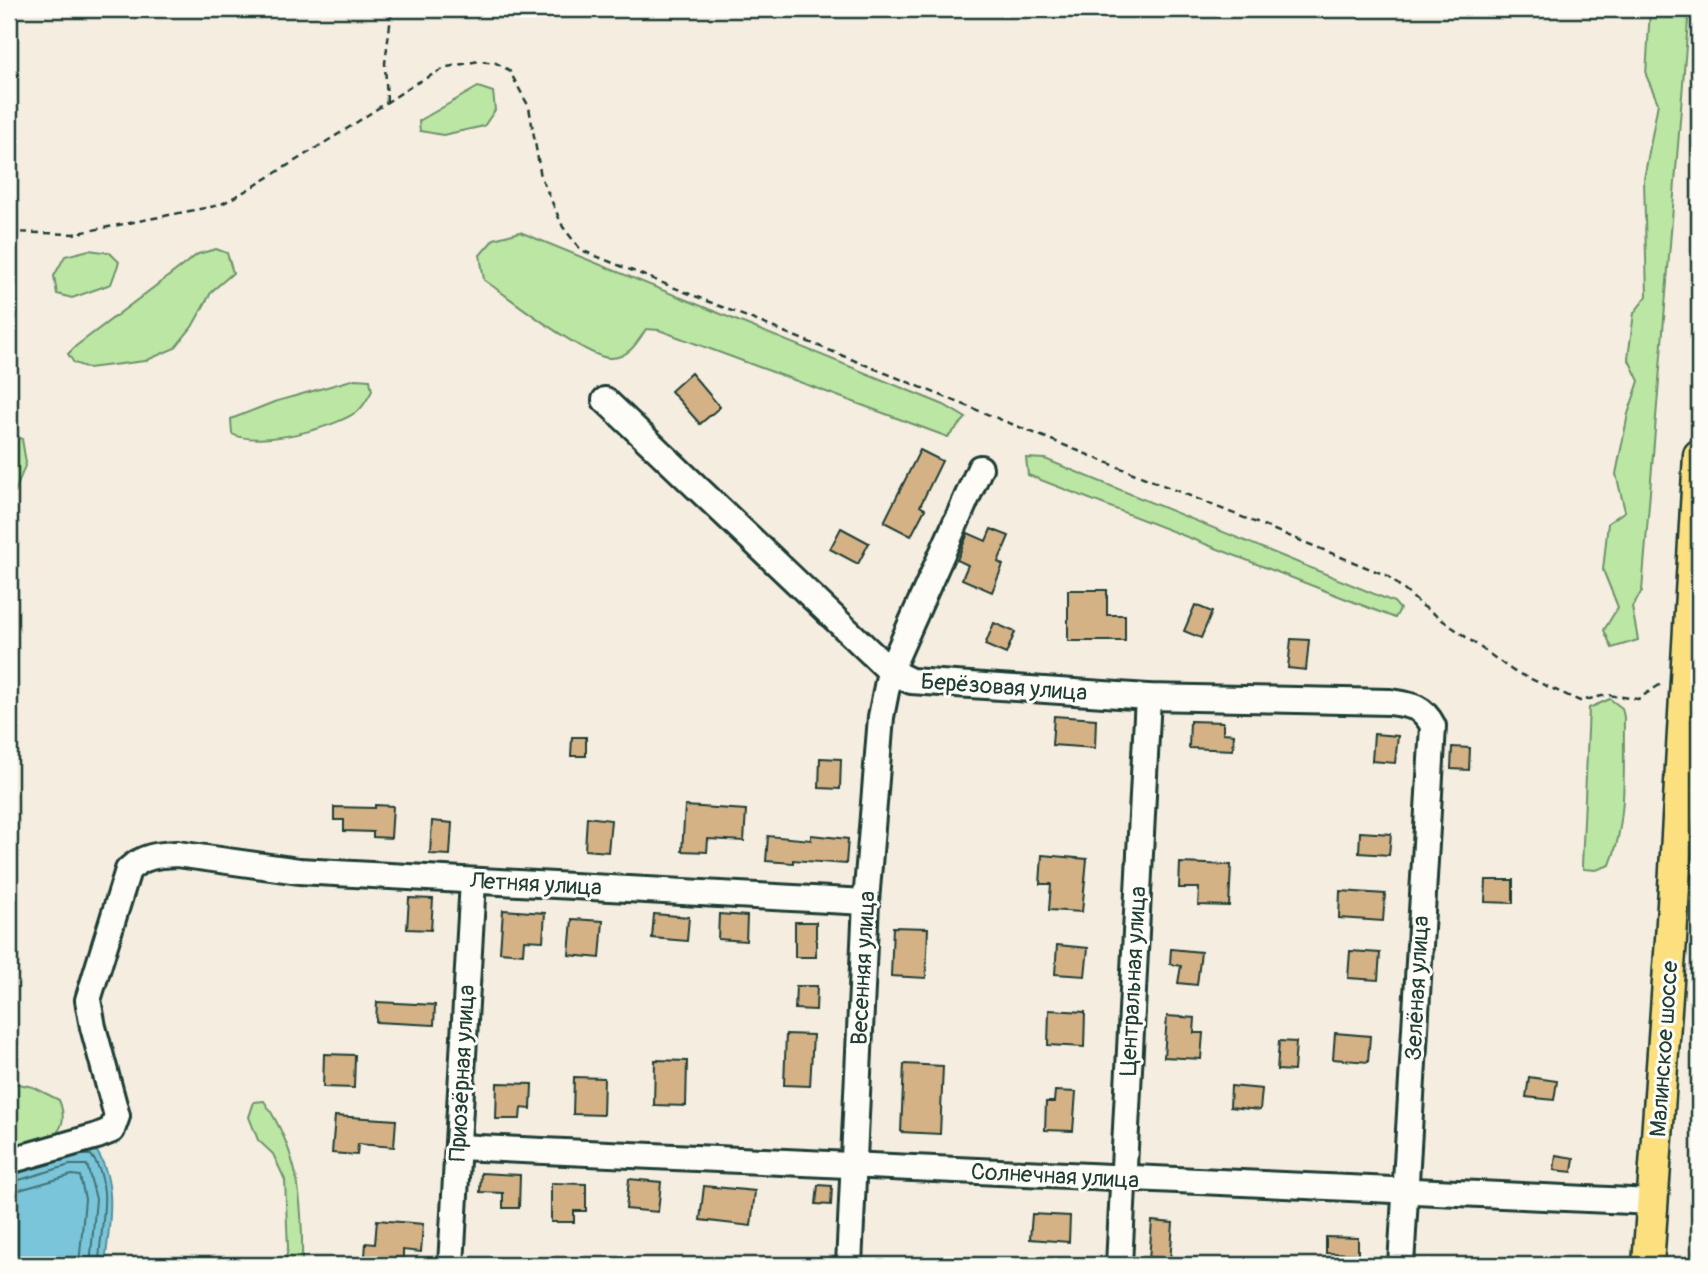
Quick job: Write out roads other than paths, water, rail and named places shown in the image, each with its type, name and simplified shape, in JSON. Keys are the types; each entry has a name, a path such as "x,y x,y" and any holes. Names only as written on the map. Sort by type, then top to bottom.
{"main road":[{"name":"Малинское шоссе","path":"1648,1265 1671,939 1699,455"}],"street":[{"name":"Берёзовая улица","path":"605,400 890,671 911,681 1147,697 1390,702 1414,705 1426,713"},
{"name":"Весенняя улица","path":"849,1265 866,902 880,731 890,671 980,468"},
{"name":"Центральная улица","path":"1119,1265 1147,697"},
{"name":"Зелёная улица","path":"1401,1265 1433,726 1426,713"},
{"name":"Летняя улица","path":"9,1161 112,1130 117,1116 88,1000 128,870 139,860 177,854 299,871 866,902"},
{"name":"Приозёрная улица","path":"451,1265 473,881"},
{"name":"Солнечная улица","path":"458,1147 1653,1202"}],"water":[{"path":"94,1147 102,1160 110,1189 105,1265 9,1265 9,1168"}]}
